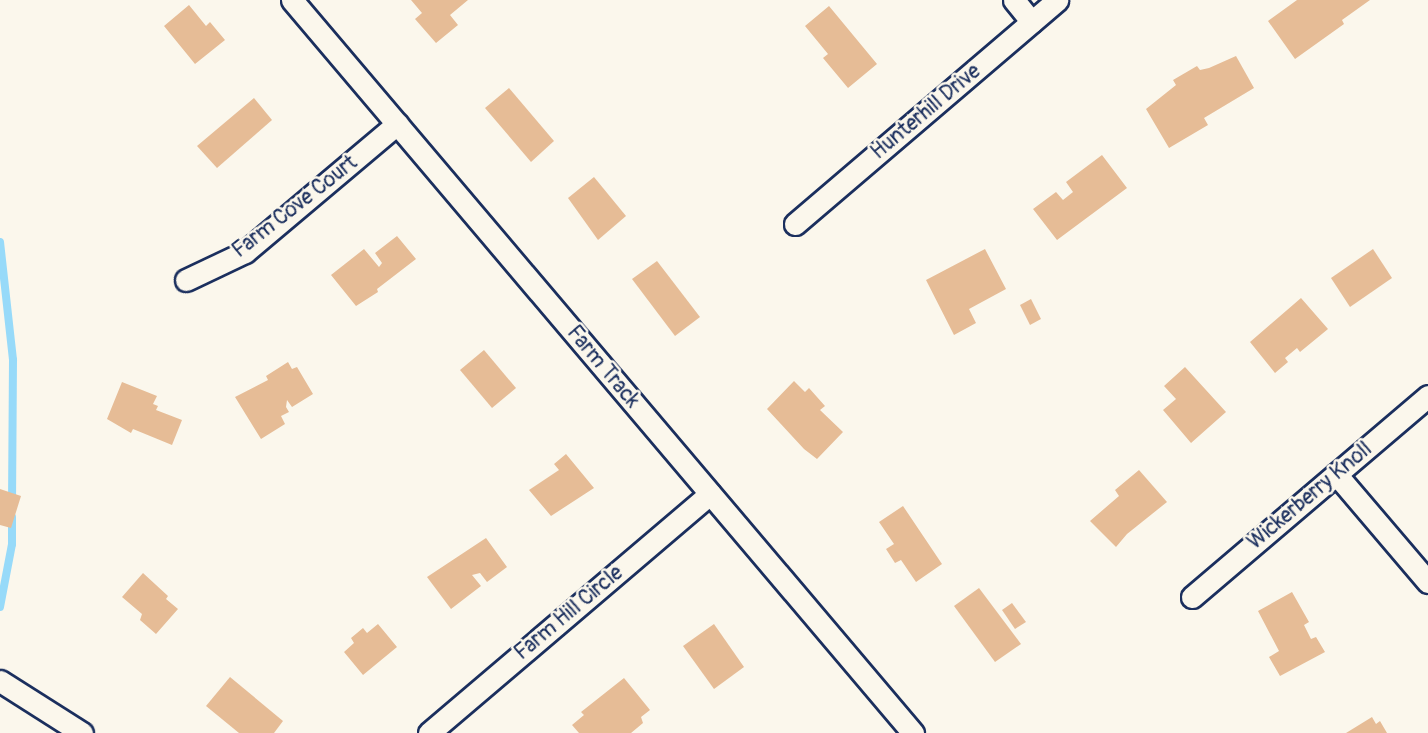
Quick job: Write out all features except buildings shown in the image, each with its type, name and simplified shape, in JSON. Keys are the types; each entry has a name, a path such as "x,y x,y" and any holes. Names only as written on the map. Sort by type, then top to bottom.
{"street":[{"name":"Farm Track","path":"292,0 913,733"},
{"path":"1014,0 1032,22"},
{"name":"Hunterhill Drive","path":"795,223 1057,0"},
{"name":"Farm Cove Court","path":"187,280 245,252 397,124"},
{"name":"Wickerberry Knoll","path":"1192,597 1428,396"},
{"path":"1336,474 1428,582"},
{"name":"Farm Hill Circle","path":"429,733 710,494"},
{"path":"0,681 82,733"}],"waterway":[{"path":"0,242 13,360 12,501"},
{"path":"0,607 12,544 12,517"}]}
